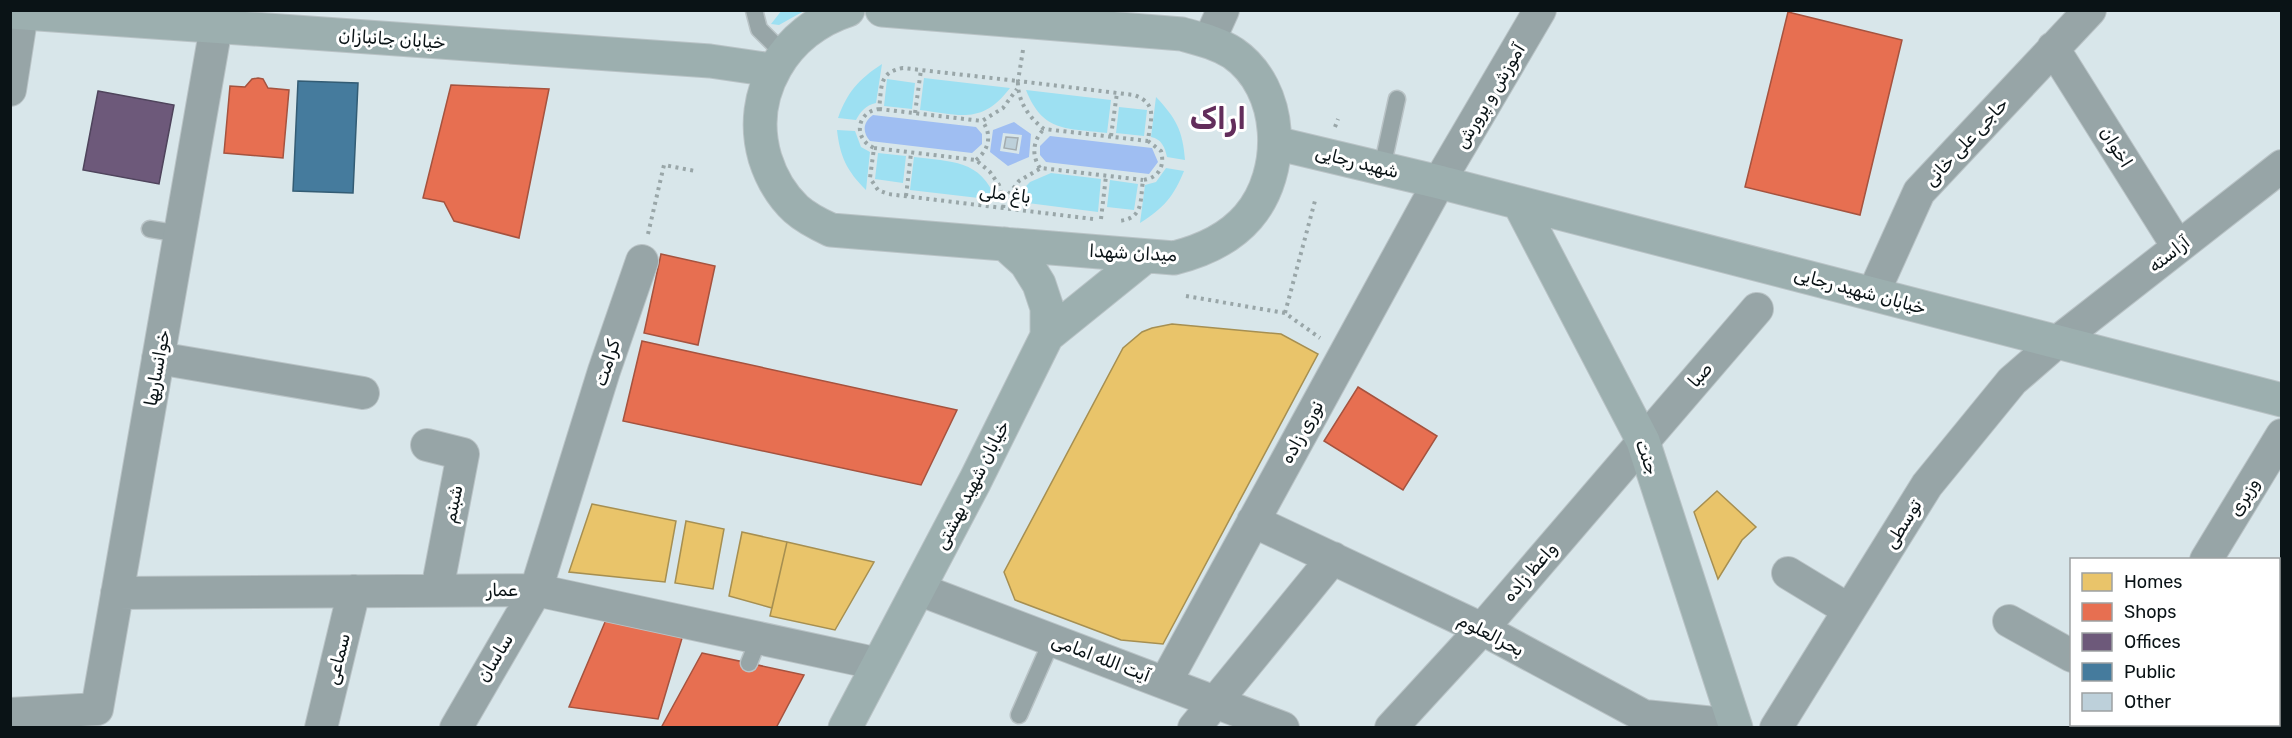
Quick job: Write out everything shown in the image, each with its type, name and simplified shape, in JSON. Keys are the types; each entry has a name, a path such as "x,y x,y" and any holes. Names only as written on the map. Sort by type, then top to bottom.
{"main road":[{"name":"میدان شهدا","path":"848,10 826,18 799,37 778,62 763,95 760,120 762,147 770,173 781,192 810,220 831,230 1174,258 1202,250 1227,235 1248,217 1264,194 1272,170 1275,143 1274,121 1266,97 1253,74 1234,54 1209,41 1182,34 1027,16 882,10"},
{"name":"خیابان جانبازان","path":"16,12 222,19 261,30 710,61 778,62"},
{"name":"شهید رجایی","path":"1275,143 1439,182"},
{"name":"خیابان شهید رجایی","path":"1439,182 2282,400"},
{"name":"جنت","path":"1519,203 1643,441 1736,726"},
{"name":"خیابان شهید بهشتی","path":"845,728 975,481 1047,336 1047,308 1039,284 1026,263 1005,244"},
{"path":"1047,336 1146,256"}],"street":[{"path":"1209,41 1223,10"},
{"name":"آموزش و پرورش","path":"1439,182 1540,10"},
{"name":"حاجی علی خانی","path":"1873,294 1919,192 2090,10"},
{"path":"10,90 16,12"},
{"name":"خوانساریها","path":"10,714 96,718 180,234 222,19"},
{"name":"اخوان","path":"2053,48 2178,247"},
{"name":"آراسته","path":"2057,342 2282,166"},
{"name":"نوری زاده","path":"1165,683 1439,182"},
{"name":"کرامت","path":"536,590 595,369 642,261"},
{"name":"صبا","path":"1643,441 1757,309"},
{"name":"توسطی","path":"1776,728 1927,485 2012,381 2057,342"},
{"path":"158,358 363,393"},
{"name":"وزیری","path":"2207,558 2282,435"},
{"name":"واعظ زاده","path":"1391,728 1482,629 1643,441"},
{"name":"شبنم","path":"427,445 463,454 437,590"},
{"name":"بحرالعلوم","path":"1253,521 1482,629 1644,716 1736,726"},
{"path":"1194,728 1333,558"},
{"path":"1788,573 1849,610"},
{"name":"آیت الله امامی","path":"918,589 1283,728"},
{"name":"عمار","path":"117,593 536,590 754,651 879,664"},
{"name":"ساسان","path":"456,728 536,590"},
{"name":"سماعی","path":"321,728 354,591"},
{"path":"2009,621 2070,655"}],"lane":[{"path":"754,10 759,29 778,62"},
{"path":"1382,168 1397,99"},
{"path":"150,230 180,234"},
{"path":"1019,715 1053,640"}],"path":[{"path":"1018,88 1003,108 982,121 873,110 864,116 859,126 861,138 874,148 976,160 995,178 1004,201 1019,181 1041,168 1143,180 1158,173 1162,163 1157,147 1148,141 1044,129 1027,111 1018,88 1018,81 1027,16"},
{"path":"879,109 882,79 893,69 903,68 1018,81 1116,93 1144,99 1152,111 1148,141"},
{"path":"915,113 921,70"},
{"path":"1111,136 1116,93"},
{"path":"976,160 985,151 988,139 986,127 982,121"},
{"path":"1041,168 1034,151 1036,138 1044,129"},
{"name":"باغ ملی","path":"874,148 870,178 873,184 879,190 906,196 1101,219 1128,220 1136,216 1139,210 1143,180"},
{"path":"906,196 911,153"},
{"path":"642,261 664,165 695,171"},
{"path":"1101,219 1106,176"},
{"path":"1285,313 1316,197"},
{"path":"1186,296 1285,313 1344,356"}],"shaded area":[{"path":"782,10 804,11 779,25 771,24"},
{"path":"882,64 876,103 864,109 856,120 838,118 855,87 866,75"},
{"path":"924,78 1010,88 1000,100 980,113 947,114 920,110"},
{"path":"887,79 915,83 912,109 884,106"},
{"path":"1026,90 1111,100 1107,133 1058,126 1040,114"},
{"path":"1156,97 1177,126 1185,160 1167,157 1160,142 1151,137"},
{"path":"1119,107 1147,110 1144,136 1116,133"},
{"path":"873,115 976,127 982,134 982,144 972,153 870,141 865,127"},
{"path":"1014,122 1031,134 1029,157 1008,166 990,152 993,130","holes":["1003,133 1022,135 1019,154 1000,151"]},
{"path":"837,130 855,131 861,147 870,152 866,190 846,163 840,148"},
{"path":"1050,136 1152,148 1158,162 1149,174 1046,162 1040,155 1040,146"},
{"path":"878,153 906,156 903,183 875,179"},
{"path":"914,157 952,162 973,170 990,187 996,200 910,190"},
{"path":"1166,168 1184,171 1167,201 1140,223 1145,185 1156,182"},
{"path":"1051,173 1101,179 1098,212 1012,201 1030,182"},
{"path":"1110,180 1138,184 1134,210 1107,207"}],"building: Homes":[{"path":"1172,324 1281,334 1318,354 1163,644 1121,640 1015,600 1004,572 1123,348 1142,332"},
{"path":"1717,491 1756,527 1742,540 1718,579 1694,512"},
{"path":"592,504 676,521 665,582 569,572"},
{"path":"686,521 724,529 713,589 675,583"},
{"path":"742,532 787,542 772,608 729,596"},
{"path":"787,542 874,562 835,630 770,616"}],"building: Shops":[{"path":"1788,12 1902,40 1860,215 1745,187"},
{"path":"252,79 263,79 268,88 289,90 283,158 224,153 230,86 245,87"},
{"path":"451,85 549,89 519,238 454,221 444,202 423,198"},
{"path":"661,254 715,266 698,345 644,333"},
{"path":"642,341 957,410 921,485 623,421"},
{"path":"1358,387 1437,436 1403,490 1324,441"},
{"path":"608,615 685,628 658,719 569,707"},
{"path":"702,653 804,675 776,728 661,728"}],"building: Offices":[{"path":"98,91 174,105 159,184 83,170"}],"building: Public":[{"path":"298,81 358,83 353,193 293,191"}],"building: Other":[{"path":"1006,137 1018,138 1016,150 1004,148"}],"district":[{"name":"اراک","path":"1218,119"}]}
